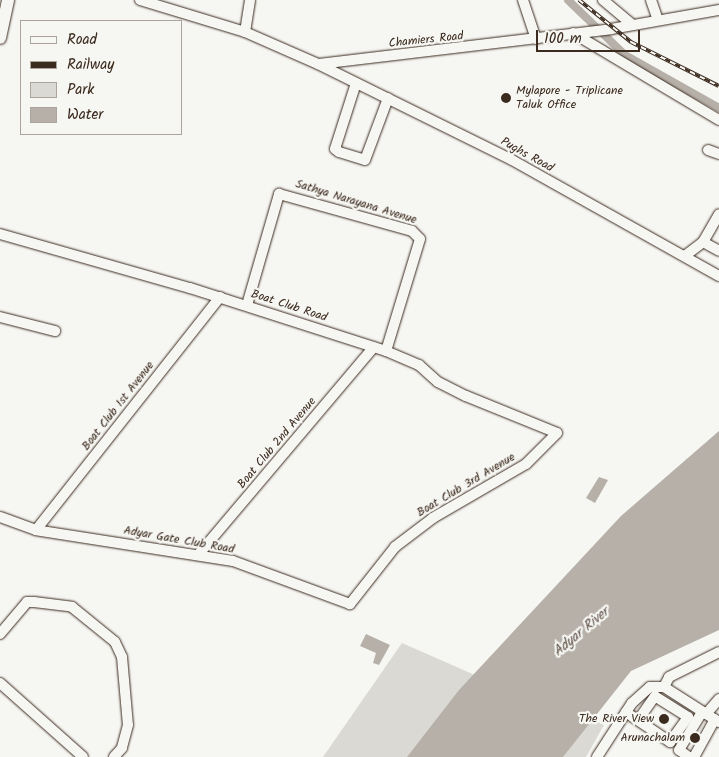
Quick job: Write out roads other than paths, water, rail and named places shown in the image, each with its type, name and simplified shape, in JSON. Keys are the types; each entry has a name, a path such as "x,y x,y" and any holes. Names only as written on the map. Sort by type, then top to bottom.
{"main road":[{"path":"0,12 2,0"},
{"path":"0,38 8,0"}],"street":[{"path":"140,0 151,2"},
{"path":"245,32 250,0"},
{"path":"523,0 536,39"},
{"path":"603,0 632,25"},
{"path":"651,0 658,20"},
{"name":"Pughs Road","path":"151,2 245,32 318,64 388,98 686,255 719,276"},
{"name":"Chamiers Road","path":"318,64 611,29 719,10"},
{"path":"573,33 719,120"},
{"path":"356,83 335,148 338,152 365,160 388,98"},
{"path":"708,150 719,154"},
{"name":"Sathya Narayana Avenue","path":"247,305 279,194 412,231 420,239 386,351"},
{"path":"686,255 703,242 718,218"},
{"name":"Boat Club Road","path":"0,234 247,305 386,351 419,364 438,382 466,396 557,433"},
{"path":"703,242 719,252"},
{"name":"Boat Club 1st Avenue","path":"36,530 220,297"},
{"path":"0,317 55,331"},
{"name":"Boat Club 2nd Avenue","path":"198,555 374,347"},
{"name":"Boat Club 3rd Avenue","path":"350,604 395,547 433,518 526,464 557,433"},
{"name":"Adyar Gate Club Road","path":"0,517 36,530 232,561 350,604"},
{"path":"0,634 27,602 34,602 72,607 115,642 122,657 128,724 122,748 114,757"},
{"path":"662,687 669,677 719,652"},
{"path":"1,687 83,757"},
{"path":"598,757 626,712 650,687 662,687 713,718"},
{"path":"626,712 670,742 688,717 655,696 638,720"},
{"path":"701,757 719,699"},
{"path":"688,757 679,750 713,718"},
{"path":"694,757 713,718"}],"water":[{"name":"Adyar River","path":"719,431 719,630 631,671 563,757 407,757 459,690 621,516"},
{"path":"599,477 608,480 595,503 586,498"},
{"path":"366,634 390,645 379,665 373,663 376,653 360,646"}],"waterway":[{"path":"568,0 625,55 719,108"}],"railway":[{"path":"579,0 631,42 719,86"}],"place":[{"name":"Mylapore - Triplicane Taluk Office","path":"506,98"},
{"name":"The River View","path":"664,719"},
{"name":"Arunachalam","path":"695,738"}]}
